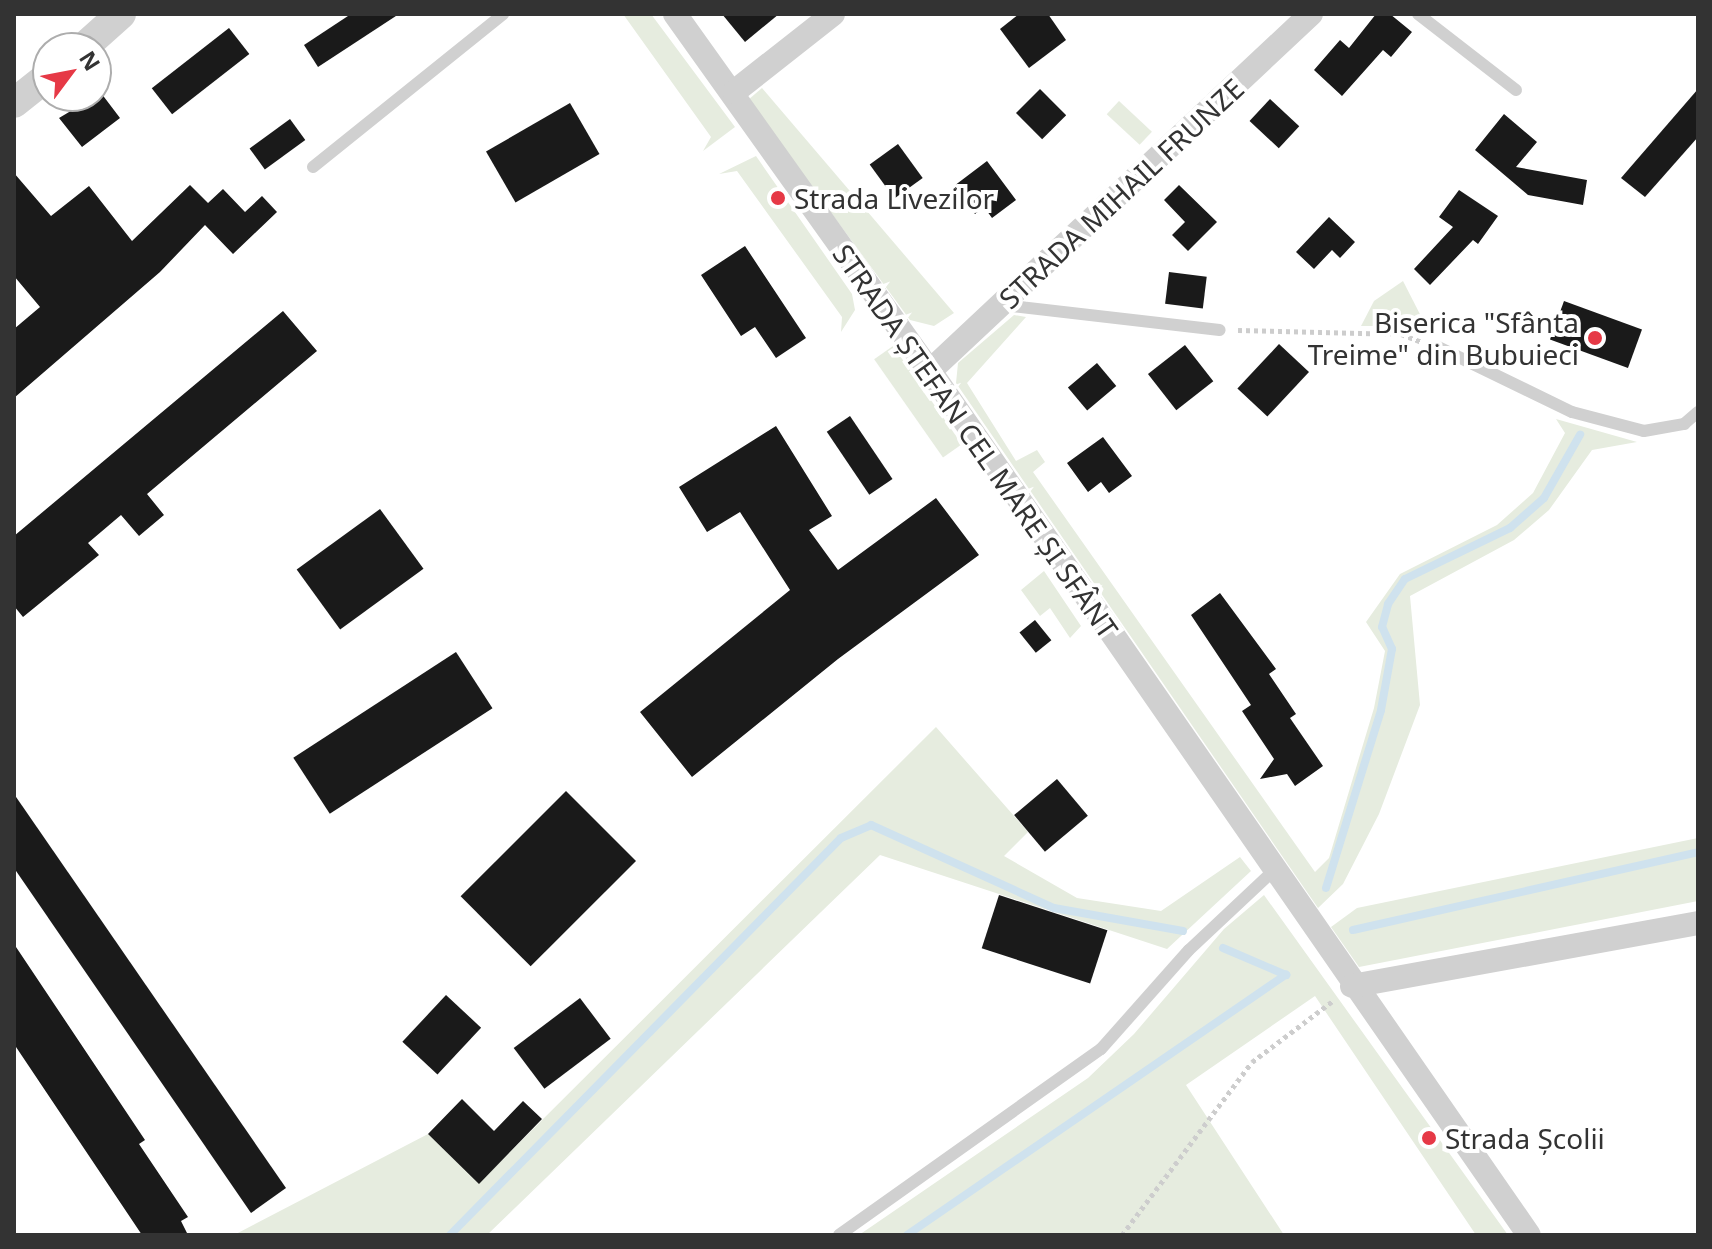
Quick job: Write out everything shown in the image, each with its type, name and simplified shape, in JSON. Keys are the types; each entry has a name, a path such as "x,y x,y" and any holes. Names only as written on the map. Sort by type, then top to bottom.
{"street":[{"path":"101,32 121,14"},
{"name":"STRADA ȘTEFAN CEL MARE ȘI SFÂNT","path":"675,14 734,92 930,371 1352,986 1529,1235"},
{"path":"734,92 833,14"},
{"name":"STRADA MIHAIL FRUNZE","path":"930,371 1311,14"},
{"path":"14,103 32,89"},
{"path":"1352,986 1698,923"}],"lane":[{"path":"313,167 503,14"},
{"path":"1418,14 1516,90"},
{"path":"1003,305 1220,330"},
{"path":"1438,347 1572,412 1644,431 1684,424 1698,412"},
{"path":"839,1235 1101,1049 1189,950 1273,871"}],"path":[{"path":"1220,330 1401,334 1438,347"},
{"path":"1122,1235 1252,1062 1352,986"}],"shaded area":[{"path":"623,14 651,14 735,127 703,151 711,137"},
{"path":"762,88 954,313 934,326 910,320 748,100"},
{"path":"1119,101 1152,132 1140,145 1107,114"},
{"path":"756,156 852,294 855,310 841,332 842,317 737,171 719,174"},
{"path":"1403,281 1426,326 1361,326 1374,301"},
{"path":"1014,315 1026,317 967,383 1016,461 1037,450 1045,462 1033,472 1315,872 1329,858 1374,708 1385,651 1366,622 1400,574 1497,525 1533,493 1565,433 1556,419 1637,442 1592,450 1549,510 1514,540 1410,596 1420,705 1379,814 1343,884 1318,908 956,383 958,363"},
{"path":"893,346 962,444 943,457 874,359"},
{"path":"1044,571 1081,626 1070,638 1050,608 1040,616 1021,590"},
{"path":"936,727 1028,832 1004,856 1077,898 1161,911 1240,857 1251,871 1167,949 880,855 487,1235 234,1235 428,1134 479,1183"},
{"path":"1698,838 1698,901 1359,967 1331,927 1357,908"},
{"path":"1264,895 1508,1235 1476,1235 1315,996 1186,1085 1284,1235 859,1235 1088,1078 1134,1034 1224,929"}],"building":[{"path":"351,14 399,14 318,67 304,45"},
{"path":"722,14 779,14 745,42"},
{"path":"1019,14 1048,14 1066,40 1029,68 1000,29"},
{"path":"1376,14 1390,14 1412,32 1391,57 1383,50 1342,96 1314,70 1340,40 1349,48"},
{"path":"229,28 249,54 172,114 152,88"},
{"path":"1040,89 1066,115 1042,139 1016,113"},
{"path":"1698,89 1698,137 1645,197 1621,178"},
{"path":"1270,99 1299,126 1279,148 1250,121"},
{"path":"570,103 600,154 515,203 486,152"},
{"path":"112,107 120,118 82,147 59,118 69,112 112,112"},
{"path":"1504,114 1537,142 1516,167 1587,180 1583,205 1528,195 1475,150"},
{"path":"290,119 305,140 265,169 250,148"},
{"path":"898,144 923,178 894,199 870,165"},
{"path":"987,161 1016,200 992,218 984,207 975,214 954,186"},
{"path":"14,173 51,216 89,186 132,241 190,185 208,203 223,189 245,212 262,196 277,212 233,254 205,225 160,272 14,398 14,329 40,307 14,276"},
{"path":"1179,185 1217,222 1188,251 1172,235 1185,222 1164,200"},
{"path":"1459,190 1498,216 1478,244 1473,240 1430,285 1414,269 1453,227 1439,217"},
{"path":"1329,217 1355,242 1340,258 1332,250 1314,269 1296,252"},
{"path":"745,246 806,338 776,358 755,327 741,336 701,275"},
{"path":"1169,272 1207,277 1203,308 1165,304"},
{"name":"Biserica \"Sfânta Treime\" din Bubuieci","path":"1564,301 1642,329 1628,368 1550,340"},
{"path":"283,311 317,351 147,494 164,515 139,536 121,515 88,543 99,555 23,617 14,606 14,536"},
{"path":"1279,344 1309,372 1267,417 1237,389"},
{"path":"1185,345 1213,381 1176,410 1148,374"},
{"path":"1097,363 1116,386 1087,410 1068,387"},
{"path":"850,416 892,479 869,495 827,432"},
{"path":"776,426 832,516 809,530 838,570 936,498 979,555 838,659 692,777 640,712 790,590 740,512 707,532 679,487"},
{"path":"1103,437 1132,476 1109,493 1101,482 1088,492 1067,463"},
{"path":"380,509 423,569 340,629 297,570"},
{"path":"1220,593 1276,669 1269,674 1296,714 1290,718 1323,766 1295,786 1287,774 1260,779 1274,759 1242,711 1251,705 1191,615"},
{"path":"1035,620 1051,640 1036,653 1019,633"},
{"path":"456,652 492,708 330,814 293,758"},
{"path":"1057,779 1088,816 1045,852 1014,815"},
{"path":"566,791 636,861 531,966 461,896"},
{"path":"14,794 286,1188 251,1213 14,868"},
{"path":"999,895 1107,930 1090,983 982,948"},
{"path":"14,944 145,1140 139,1144 188,1217 181,1221 188,1235 142,1235 14,1044"},
{"path":"446,995 481,1028 437,1075 402,1042"},
{"path":"580,998 611,1039 544,1089 514,1048"},
{"path":"462,1099 494,1131 523,1101 542,1119 479,1184 428,1134"}],"waterway":[{"path":"1326,888 1381,710 1392,649 1382,627 1388,604 1405,579 1510,528 1544,498 1580,435"},
{"path":"450,1235 841,838 871,825 1054,908 1183,931"},
{"path":"1353,930 1698,852"},
{"path":"1223,948 1286,975"},
{"path":"907,1235 1286,975"}],"place":[{"name":"Strada Livezilor","path":"778,198"},
{"name":"Biserica \"Sfânta Treime\" din Bubuieci","path":"1595,338"},
{"name":"Strada Școlii","path":"1429,1138"}]}
